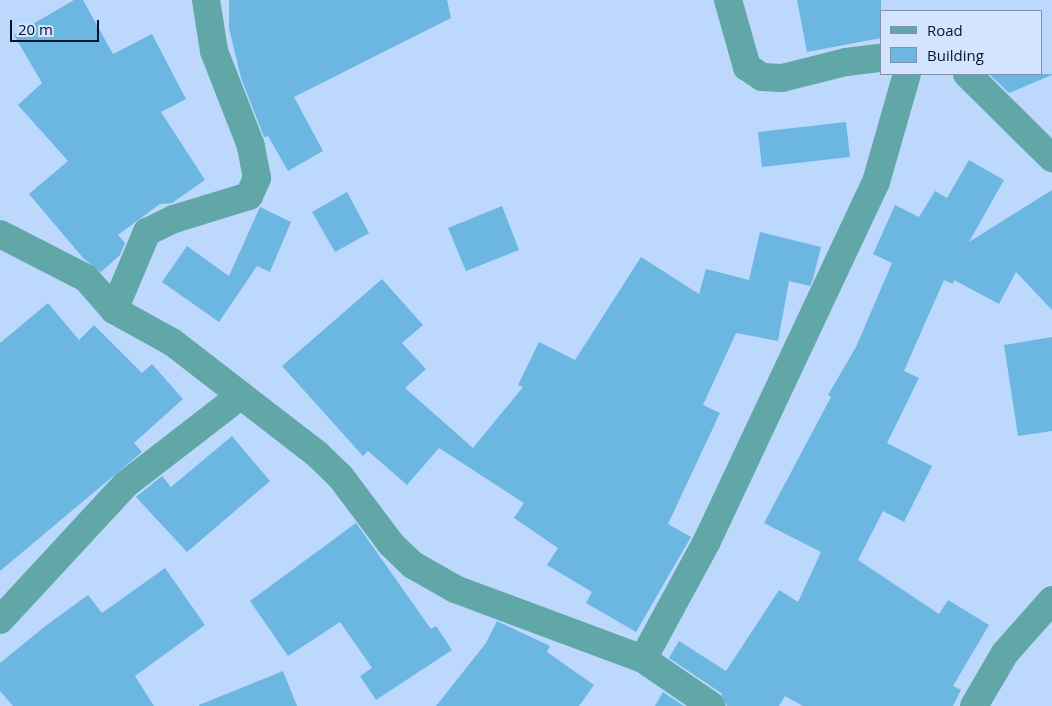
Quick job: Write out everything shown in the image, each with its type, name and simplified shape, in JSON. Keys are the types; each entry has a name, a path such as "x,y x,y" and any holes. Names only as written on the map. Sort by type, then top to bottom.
{"street":[{"path":"114,310 147,232 174,219 249,196 257,178 251,146 214,52 206,0"},
{"path":"728,0 747,67 762,77 782,78 846,62 880,58"},
{"path":"643,659 716,523 868,200 907,75"},
{"path":"968,75 1052,158"},
{"path":"0,234 86,278 114,310 172,342 241,395 340,476 391,544 413,565 455,589 643,659 712,706"},
{"path":"0,620 126,484 241,395"},
{"path":"974,706 1005,653 1052,600"}],"building":[{"path":"74,0 83,0 113,54 152,34 186,99 161,112 205,180 172,203 160,204 118,235 125,243 120,255 101,272 84,259 29,194 68,161 18,105 42,83 14,35"},
{"path":"229,0 447,0 451,18 294,97 323,151 288,171 268,136 264,137 241,78 229,28"},
{"path":"797,0 881,0 880,38 807,52"},
{"path":"1052,74 1052,75 1009,93 990,75"},
{"path":"846,122 850,157 762,167 758,132"},
{"path":"969,160 1004,180 969,242 1052,190 1052,310 1016,272 999,304 954,280 953,284 944,280 904,371 919,378 887,443 932,466 904,522 883,511 858,560 939,614 948,600 989,625 953,686 961,690 953,706 803,706 785,696 779,706 727,706 721,693 669,658 679,641 726,671 779,590 798,602 821,552 764,523 831,397 828,395 856,347 892,263 873,254 895,205 919,217 935,191 947,198"},
{"path":"347,192 369,233 335,252 312,212"},
{"path":"502,206 519,250 466,271 448,228"},
{"path":"260,207 291,222 270,272 257,266 219,322 162,282 187,246 229,276"},
{"path":"760,232 821,247 813,279 810,286 789,281 778,341 736,333 703,405 720,413 668,524 691,537 636,632 586,603 592,592 547,565 558,548 514,518 524,503 439,448 407,485 368,451 363,456 282,366 382,279 423,325 402,343 426,369 405,388 473,448 523,387 518,385 539,342 575,360 641,257 699,294 706,269 749,280"},
{"path":"48,303 79,340 94,325 142,373 152,364 183,399 134,443 142,452 0,571 0,343"},
{"path":"1052,337 1052,431 1018,436 1004,345"},
{"path":"232,436 270,481 187,552 136,497 162,476 171,487"},
{"path":"356,523 431,629 436,626 452,650 376,700 360,676 372,668 340,622 288,656 250,601"},
{"path":"165,568 205,625 135,676 154,706 13,706 0,691 0,663 48,624 88,595 102,613"},
{"path":"497,621 550,646 547,652 594,685 579,706 436,706 486,643"},
{"path":"283,671 297,706 199,706 199,705"},
{"path":"663,692 684,706 655,706"}]}
